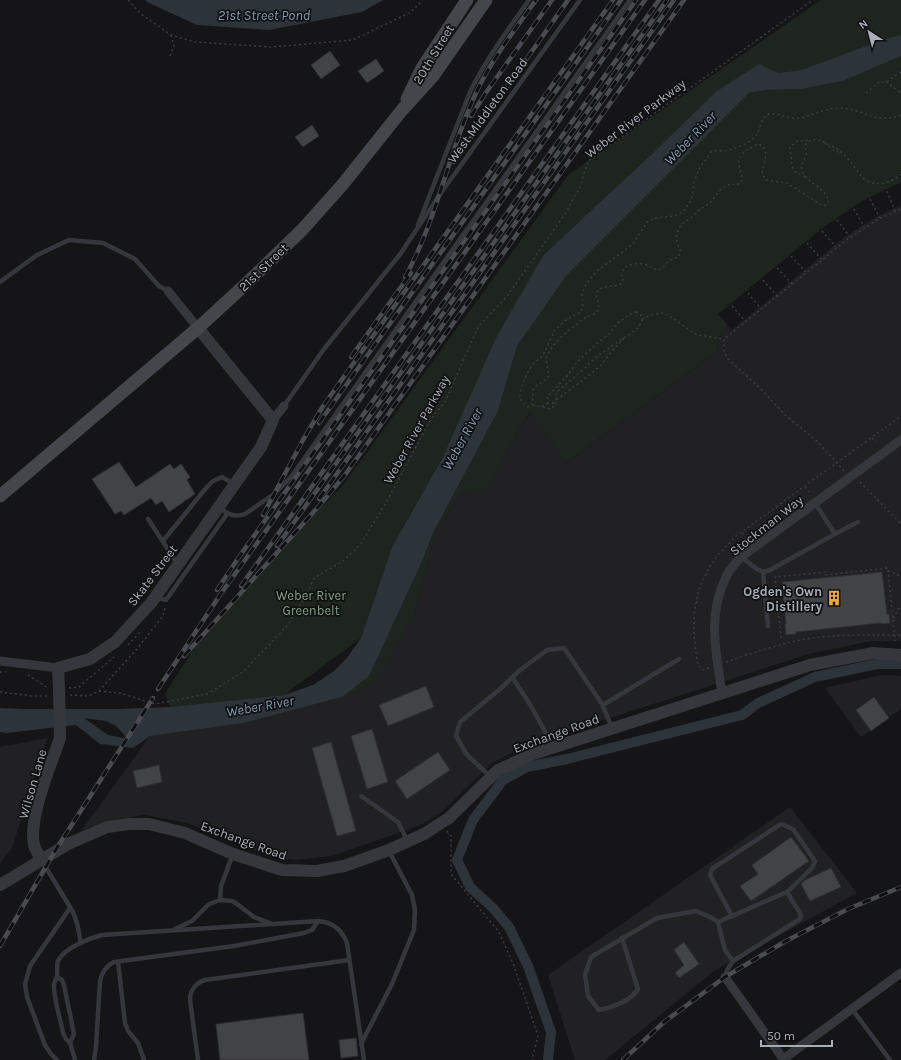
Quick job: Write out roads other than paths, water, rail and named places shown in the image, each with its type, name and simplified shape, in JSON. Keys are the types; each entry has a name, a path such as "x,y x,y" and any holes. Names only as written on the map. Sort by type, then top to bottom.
{"main road":[{"name":"20th Street","path":"402,110 422,68 467,0"},
{"name":"21st Street","path":"0,496 198,328 302,230 343,184 402,110 434,76 486,0"}],"street":[{"path":"168,290 273,420"},
{"name":"Skate Street","path":"0,661 58,668 90,659 115,642 161,599 178,565 223,510 234,485 261,446 273,420 284,406"},
{"name":"Stockman Way","path":"722,693 713,623 717,598 726,576 741,557 901,440"},
{"name":"Exchange Road","path":"40,859 68,844 107,827 149,824 185,833 233,854 282,870 317,871 344,866 389,850 441,823 449,818 498,770 533,754 810,665 873,653 901,655"},
{"name":"Wilson Lane","path":"40,859 34,845 33,825 60,738 53,688 58,668"},
{"path":"0,884 40,859"},
{"path":"725,977 783,1060 901,973"}],"lane":[{"name":"West Middleton Road","path":"414,234 478,75 529,0"},
{"name":"West Middleton Road","path":"284,406 324,349 388,271 438,198 580,0"},
{"path":"161,599 223,510 240,516 250,512 274,494 291,476 630,0"},
{"path":"0,282 37,254 69,240 103,243 135,259 159,286 168,290"},
{"path":"162,541 213,481 222,477 234,485"},
{"path":"815,503 835,534"},
{"path":"148,519 178,565"},
{"path":"741,557 757,569 764,572 858,522"},
{"path":"764,572 768,626"},
{"path":"491,777 467,755 456,736 460,722 499,690 512,677 547,650 564,648 603,705 612,728"},
{"path":"603,705 679,659"},
{"path":"512,677 532,706 554,747"},
{"path":"361,796 398,822 407,842"},
{"path":"718,922 732,916 787,892 812,868 815,861 793,829 781,824 712,869 710,875 732,916"},
{"path":"361,1044 392,984 414,930 415,910 412,895 389,850"},
{"path":"220,900 221,886 233,854"},
{"path":"40,859 70,908 77,923 81,943"},
{"path":"725,977 727,970 733,962 800,919 801,915 787,892"},
{"path":"170,931 185,925 210,904 220,900 232,901 254,917 265,922 276,924"},
{"path":"57,1060 45,1045 26,997 25,984 30,966 70,908"},
{"path":"622,938 638,989 634,996 614,1007 599,1010 588,996 585,975 592,957 622,938 657,918 696,911 710,917 718,922 725,950 733,962"},
{"path":"76,1060 70,1043 63,1033 54,988 57,977 56,967 61,956 81,943 102,935 318,922 332,924 340,930 347,943 364,1060"},
{"path":"94,1060 101,975 106,967 114,962 234,946 304,933 312,930 318,922"},
{"path":"198,1060 190,1000 191,992 196,984 205,980 349,960"},
{"path":"118,962 124,1023 128,1031 138,1043 144,1060"},
{"path":"57,977 62,980 64,986 74,1034 70,1043"},
{"path":"852,1009 890,1060"}],"water":[{"name":"21st Street Pond","path":"145,0 383,0 362,12 269,30 197,25"},
{"name":"Weber River","path":"901,35 901,56 843,81 801,89 767,90 749,93 567,275 517,346 498,411 434,531 420,566 369,676 342,697 244,723 150,736 133,748 100,744 76,725 6,733 0,732 0,708 119,709 170,707 284,695 313,685 334,671 347,658 361,638 392,547 443,457 497,336 543,256 717,91 759,64 778,73 801,70 885,39","holes":["84,718 106,721 116,726 128,739 108,735"]}],"waterway":[{"path":"548,1060 551,1032 528,966 509,927 493,908 470,887 457,860 473,820 503,780 527,767 567,759 742,715 758,703 815,677 877,664 901,664"}],"railway":[{"path":"405,277 426,233 457,140 481,82 511,34 536,0"},
{"path":"471,116 552,0"},
{"path":"454,162 568,0"},
{"path":"263,515 323,406 613,0"},
{"path":"319,423 621,0"},
{"path":"217,590 636,0"},
{"path":"158,689 220,595 645,0"},
{"path":"241,586 659,0"},
{"path":"277,546 667,0"},
{"path":"319,499 674,0"},
{"path":"184,656 345,475 684,0"},
{"path":"351,357 411,273"},
{"path":"0,946 55,851 153,698"},
{"path":"623,1060 664,1022 725,977 786,941 848,909 901,887"}],"place":[{"name":"Ogden's Own Distillery","path":"834,598"}],"park label":[{"name":"Weber River Greenbelt","path":"311,602"}]}
